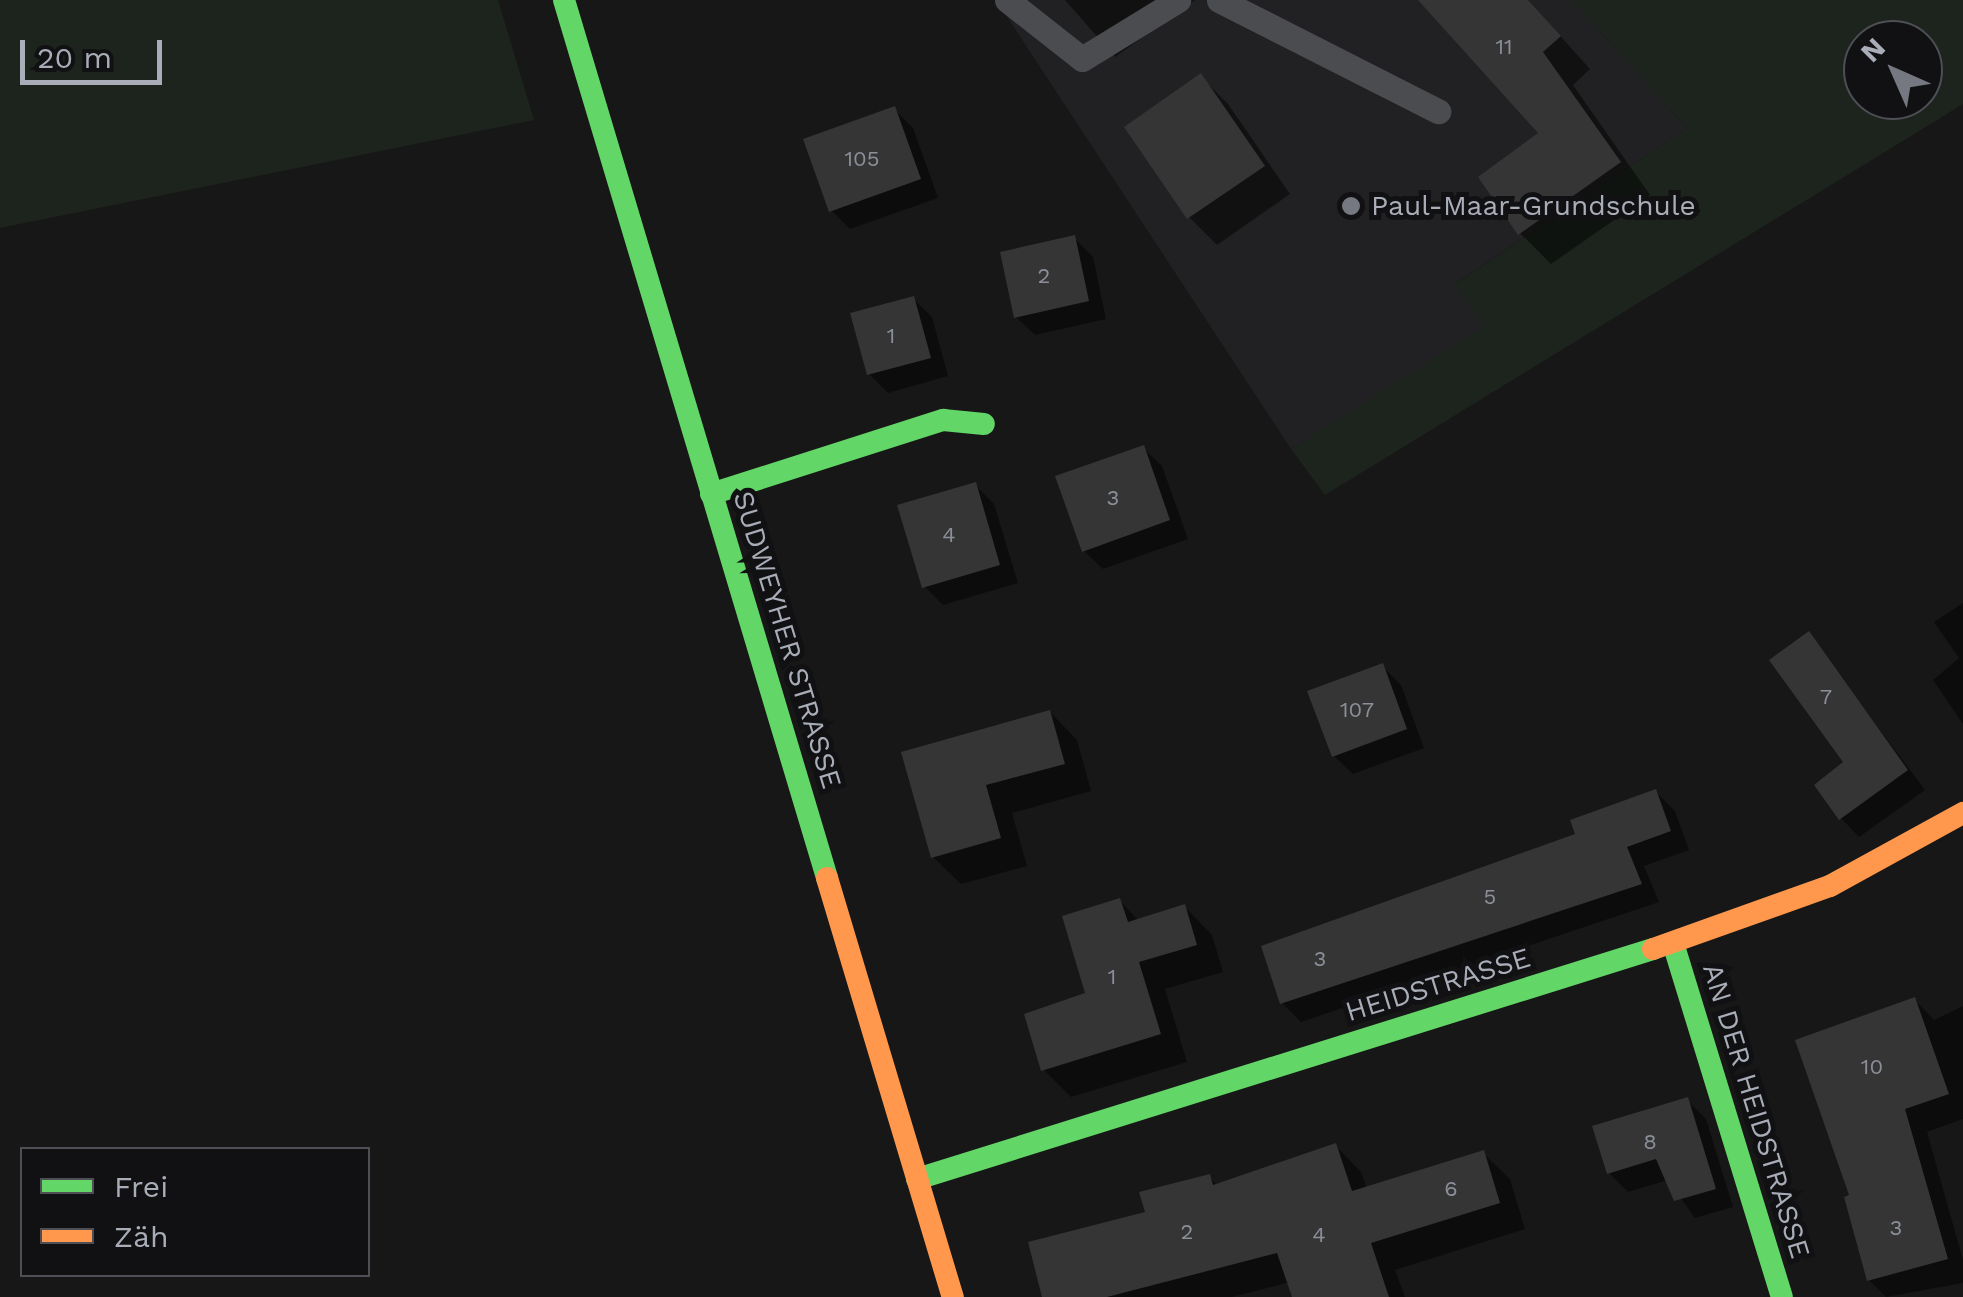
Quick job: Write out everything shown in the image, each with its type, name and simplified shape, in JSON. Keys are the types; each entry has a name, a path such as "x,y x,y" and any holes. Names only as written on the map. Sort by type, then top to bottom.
{"street":[{"name":"SUDWEYHER STRASSE","path":"564,0 953,1297"},
{"path":"712,494 943,420 984,424"},
{"name":"HEIDSTRASSE","path":"917,1179 1673,944 1830,886 1963,813"},
{"name":"AN DER HEIDSTRASSE","path":"1673,944 1782,1297"}],"lane":[{"path":"1007,0 1082,59 1178,0"},
{"path":"1220,0 1438,111"}],"shaded area":[{"path":"0,0 498,0 534,120 0,228"},
{"name":"Paul-Maar-Grundschule","path":"996,0 1572,0 1687,128 1455,284 1487,325 1291,449"},
{"path":"1572,0 1963,0 1963,104 1943,116 1943,20 1843,20 1843,120 1937,120 1325,495 1291,449 1486,325 1454,285 1687,128"}],"building":[{"path":"1418,0 1528,0 1561,36 1543,52 1621,162 1518,235 1478,177 1538,133"},
{"path":"1201,73 1265,166 1187,219 1124,127"},
{"path":"895,106 921,179 829,212 803,139"},
{"path":"1075,235 1089,301 1014,318 1000,252"},
{"path":"914,296 931,358 867,375 850,313"},
{"path":"1144,445 1170,520 1082,552 1055,476"},
{"path":"976,482 1000,565 922,588 897,505"},
{"path":"1809,631 1908,770 1839,820 1814,785 1843,762 1769,660"},
{"path":"1383,663 1407,729 1332,757 1307,691"},
{"path":"1050,710 1065,764 986,785 1001,838 931,858 901,752"},
{"path":"1656,789 1671,831 1627,847 1642,884 1280,1004 1261,946 1575,834 1570,820"},
{"path":"1120,898 1128,922 1185,904 1197,945 1139,962 1161,1034 1041,1071 1024,1014 1085,993 1062,916"},
{"path":"1915,997 1949,1094 1905,1109 1948,1259 1867,1281 1844,1197 1849,1195 1795,1040"},
{"path":"1688,1097 1716,1189 1674,1201 1656,1159 1607,1174 1592,1126"},
{"path":"1336,1143 1352,1191 1484,1150 1500,1203 1371,1243 1389,1297 1292,1297 1277,1253 1107,1297 1042,1297 1028,1242 1145,1212 1139,1192 1210,1174 1213,1185"}],"traffic: fast":[{"path":"564,0 827,878"},
{"path":"711,494 943,420 984,424"},
{"path":"1673,943 1782,1297"},
{"path":"917,1179 1653,949"}],"traffic: slow":[{"path":"1653,949 1830,886 1963,813"},
{"path":"827,878 953,1297"}],"place":[{"name":"Paul-Maar-Grundschule","path":"1351,206"}]}
